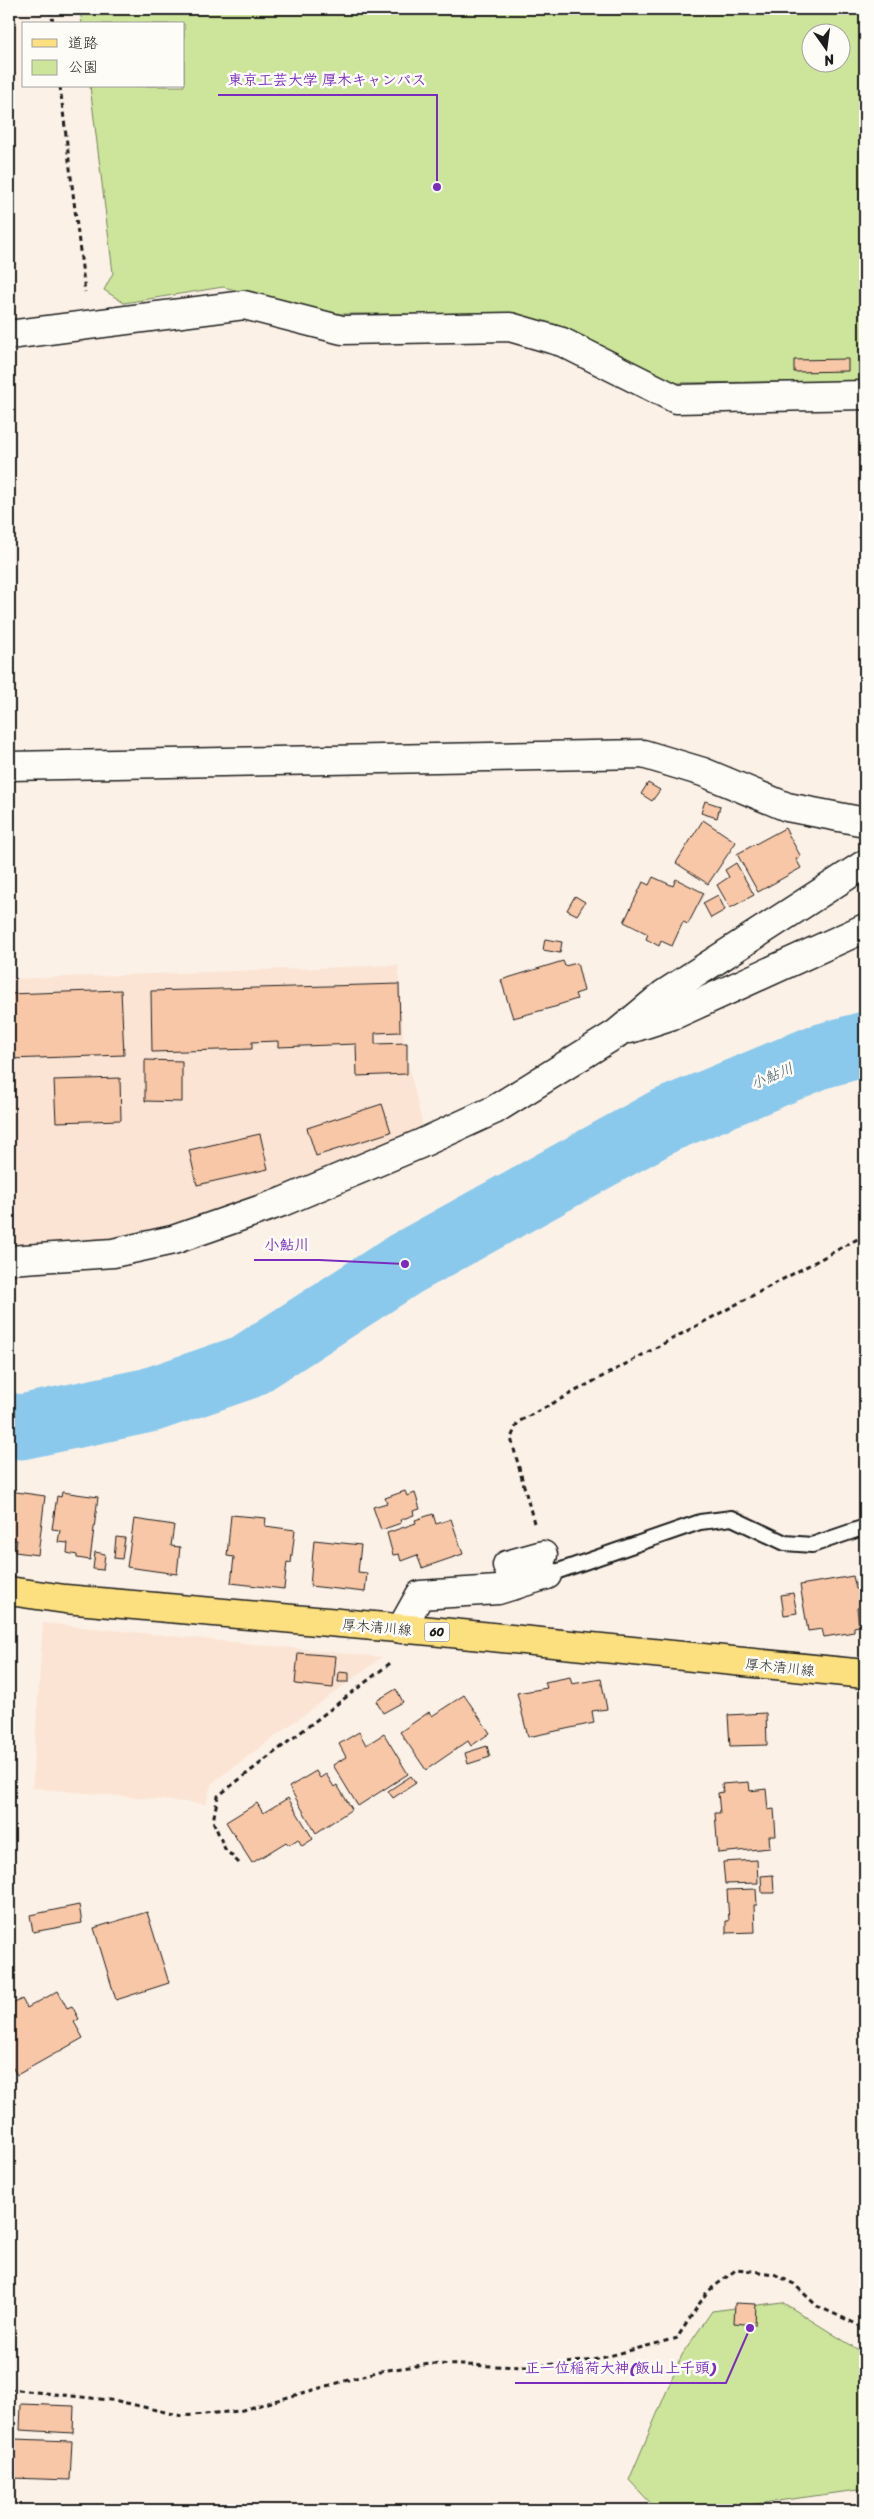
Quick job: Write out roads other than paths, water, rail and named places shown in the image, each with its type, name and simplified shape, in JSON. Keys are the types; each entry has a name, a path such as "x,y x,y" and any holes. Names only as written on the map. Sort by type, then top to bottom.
{"main road":[{"name":"厚木清川線","path":"9,1591 65,1599 431,1631 865,1674"}],"street":[{"path":"9,335 244,304 342,330 510,327 562,342 676,399 865,395"},
{"path":"9,766 643,754 703,772 787,807 865,822"},
{"path":"9,1260 113,1253 173,1240 282,1202 420,1144 494,1110 616,1034 664,994 865,864"},
{"path":"616,1034 676,1014 865,928"},
{"path":"401,1629 420,1596 498,1590 516,1585 508,1566 545,1565"}],"lane":[{"path":"545,1565 700,1522 732,1518 785,1543 812,1546 865,1526"}],"waterway":[{"name":"小鮎川","path":"9,1425 21,1427 150,1400 246,1367 405,1264 664,1121 818,1057 865,1044"}],"place":[{"name":"東京工芸大学 厚木キャンパス","path":"437,187"},
{"name":"小鮎川","path":"405,1264"},
{"name":"正一位稲荷大神(飯山上千頭)","path":"750,2328"}]}
